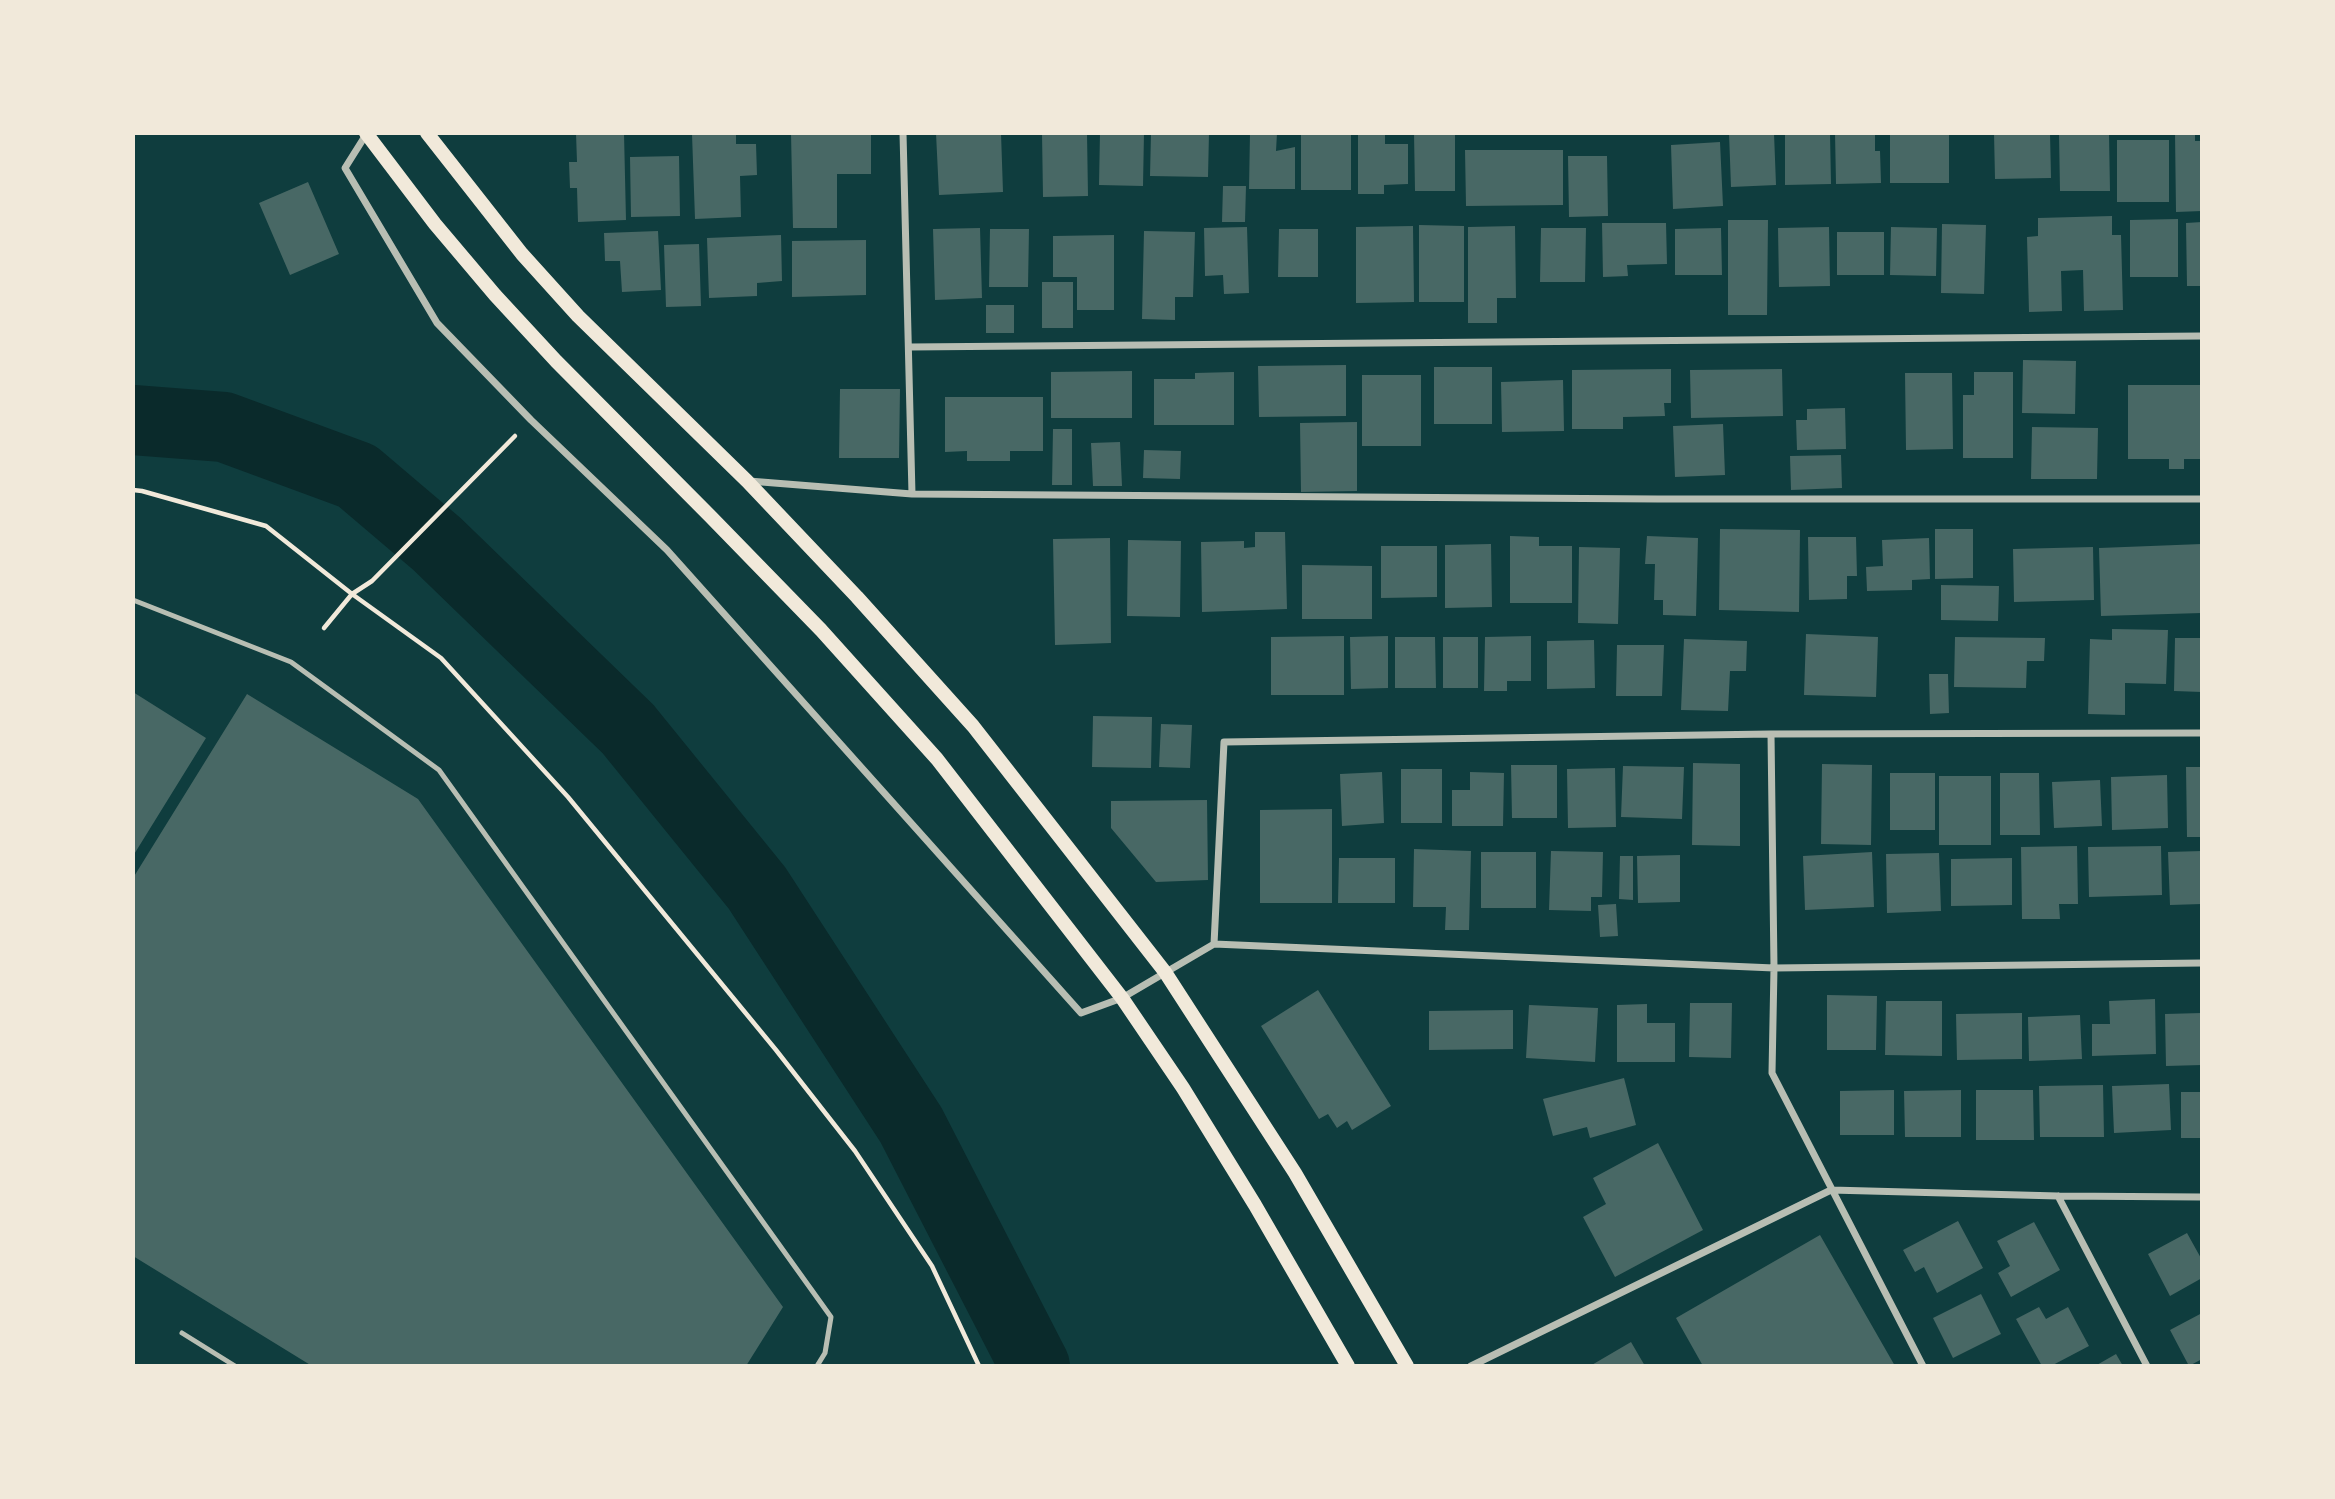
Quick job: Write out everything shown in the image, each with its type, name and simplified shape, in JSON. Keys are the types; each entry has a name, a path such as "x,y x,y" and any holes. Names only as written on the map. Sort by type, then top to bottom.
{"main road":[{"path":"367,133 435,224 504,304 556,361 821,630 937,759 1122,998 1183,1087 1348,1366"},
{"path":"427,133 523,254 578,316 747,481 857,597 973,726 1165,972 1295,1173 1407,1366"}],"street":[{"path":"367,133 345,168 437,324 531,420 667,550 1081,1013 1122,998 1214,944 1774,968 2202,963"},
{"path":"903,133 912,494"},
{"path":"910,347 2202,336"},
{"path":"747,481 912,494 1658,499 2202,499"},
{"path":"1214,944 1224,742 1772,734 2202,733"},
{"path":"1772,734 1772,1073 1923,1366"},
{"path":"1471,1366 1831,1190 2202,1197"},
{"path":"2058,1196 2147,1366"}],"lane":[{"path":"133,600 291,662 439,770 831,1317 825,1353 817,1366"},
{"path":"182,1333 235,1366"}],"path":[{"path":"324,628 352,594 372,581 506,445"},
{"path":"133,490 266,526 352,594 441,658 568,797 767,1039 855,1151 932,1266 979,1366"}],"building":[{"path":"576,133 624,133 626,220 578,222 577,188 570,188 569,162 577,162"},
{"path":"736,133 736,144 756,144 757,175 740,176 741,217 695,219 692,134"},
{"path":"791,133 871,133 871,174 837,174 837,228 793,228"},
{"path":"936,133 1001,133 1003,192 939,195"},
{"path":"1042,133 1087,133 1088,196 1043,197"},
{"path":"1100,133 1144,133 1143,186 1099,185"},
{"path":"1151,133 1209,133 1208,177 1150,176"},
{"path":"1250,133 1277,133 1276,151 1295,147 1295,189 1249,189"},
{"path":"1301,133 1351,133 1351,190 1301,190"},
{"path":"1358,133 1385,133 1385,144 1408,144 1408,184 1384,185 1384,194 1358,194"},
{"path":"1414,133 1455,133 1455,191 1415,191"},
{"path":"1729,133 1774,133 1776,185 1731,187"},
{"path":"1785,133 1830,133 1831,184 1785,185"},
{"path":"1835,133 1875,133 1875,151 1880,151 1881,183 1836,184"},
{"path":"1890,133 1949,133 1949,183 1890,183"},
{"path":"1994,133 2050,133 2051,178 1995,179"},
{"path":"2059,133 2109,133 2110,191 2060,191"},
{"path":"2175,133 2195,133 2195,141 2202,141 2202,211 2176,212"},
{"path":"2117,140 2169,140 2169,202 2117,202"},
{"path":"1720,142 1723,206 1673,209 1671,145"},
{"path":"1465,150 1563,150 1563,205 1466,206"},
{"path":"679,156 680,216 631,217 630,157"},
{"path":"1568,156 1607,156 1608,216 1569,217"},
{"path":"308,182 339,254 290,275 259,203"},
{"path":"1223,186 1246,186 1245,222 1222,222"},
{"path":"2112,216 2112,235 2121,235 2123,310 2084,311 2083,270 2061,271 2062,311 2029,312 2027,237 2038,236 2038,218"},
{"path":"2178,219 2178,277 2130,277 2130,220"},
{"path":"1728,220 1768,220 1767,315 1728,315"},
{"path":"2202,222 2202,286 2187,286 2186,223"},
{"path":"1602,223 1666,223 1667,264 1627,265 1628,276 1603,277"},
{"path":"1942,224 1986,225 1984,294 1941,293"},
{"path":"1419,225 1464,226 1464,302 1419,302"},
{"path":"1413,226 1414,302 1356,303 1356,227"},
{"path":"1515,226 1516,298 1497,298 1497,323 1468,323 1468,227"},
{"path":"1247,227 1249,293 1224,294 1223,275 1205,276 1204,228"},
{"path":"1829,227 1830,286 1779,287 1778,228"},
{"path":"1891,227 1937,228 1936,276 1890,275"},
{"path":"980,228 982,298 935,300 933,229"},
{"path":"1541,228 1586,228 1585,282 1540,282"},
{"path":"1721,228 1722,275 1675,275 1675,229"},
{"path":"990,229 1029,229 1028,287 989,287"},
{"path":"1279,229 1318,229 1318,277 1278,277"},
{"path":"658,231 661,290 622,292 620,261 605,261 604,233"},
{"path":"1144,231 1195,232 1193,297 1175,297 1175,320 1142,319"},
{"path":"1837,232 1884,232 1884,275 1837,275"},
{"path":"781,235 782,281 757,283 757,296 709,298 707,238"},
{"path":"1114,235 1114,310 1077,310 1077,277 1053,277 1053,236"},
{"path":"866,240 866,295 792,297 792,241"},
{"path":"699,244 701,306 666,307 664,245"},
{"path":"1042,282 1073,282 1073,328 1042,328"},
{"path":"986,305 1014,305 1014,333 986,333"},
{"path":"2023,360 2076,361 2075,414 2022,413"},
{"path":"1346,365 1346,416 1259,417 1258,366"},
{"path":"1434,367 1492,367 1492,424 1434,424"},
{"path":"1671,369 1671,403 1664,403 1665,416 1623,417 1623,429 1572,429 1572,370"},
{"path":"1782,369 1783,416 1691,418 1690,370"},
{"path":"1132,371 1132,418 1051,418 1051,372"},
{"path":"1234,372 1234,425 1154,425 1154,379 1195,379 1195,373"},
{"path":"1974,372 2013,372 2013,458 1963,458 1963,395 1974,395"},
{"path":"1905,373 1952,373 1953,449 1906,450"},
{"path":"1362,375 1421,375 1421,446 1362,446"},
{"path":"1563,380 1564,431 1502,432 1501,382"},
{"path":"2128,385 2202,385 2202,459 2184,459 2184,469 2169,469 2169,459 2128,459"},
{"path":"840,389 900,389 899,458 839,458"},
{"path":"945,397 1043,397 1043,451 1010,451 1010,461 967,461 967,451 945,452"},
{"path":"1845,408 1846,449 1797,450 1796,420 1807,420 1807,409"},
{"path":"1357,422 1357,491 1301,492 1300,423"},
{"path":"1723,424 1725,475 1675,477 1673,426"},
{"path":"2032,427 2098,428 2097,479 2031,479"},
{"path":"1053,429 1072,429 1072,485 1052,485"},
{"path":"1120,442 1122,486 1093,486 1091,443"},
{"path":"1144,450 1181,451 1180,479 1143,478"},
{"path":"1841,455 1842,488 1791,490 1790,456"},
{"path":"1720,529 1800,530 1799,612 1719,610"},
{"path":"1935,529 1973,529 1973,578 1935,579"},
{"path":"1255,532 1285,532 1287,609 1202,612 1201,542 1244,541 1244,548 1255,547"},
{"path":"1510,536 1539,537 1539,546 1572,546 1572,603 1510,603"},
{"path":"1647,536 1698,538 1696,616 1663,615 1663,600 1654,600 1655,564 1645,564"},
{"path":"1808,537 1856,537 1857,576 1847,576 1847,599 1809,600"},
{"path":"1110,538 1111,643 1055,645 1053,539"},
{"path":"1929,538 1930,579 1912,580 1912,590 1867,591 1866,567 1883,566 1882,540"},
{"path":"1128,540 1181,541 1180,617 1127,616"},
{"path":"1491,544 1492,607 1445,608 1445,545"},
{"path":"2202,544 2202,613 2101,616 2099,548"},
{"path":"1381,546 1437,546 1437,597 1381,598"},
{"path":"1579,547 1620,548 1618,624 1578,623"},
{"path":"2093,547 2094,600 2014,602 2013,549"},
{"path":"1302,565 1372,566 1372,619 1302,619"},
{"path":"1941,585 1999,586 1998,621 1941,620"},
{"path":"2112,629 2168,630 2166,684 2125,683 2125,715 2088,714 2090,639 2112,640"},
{"path":"1806,634 1878,637 1876,697 1804,695"},
{"path":"1344,636 1344,695 1271,695 1271,637"},
{"path":"1388,636 1388,688 1351,689 1350,637"},
{"path":"1531,636 1531,681 1507,681 1507,691 1484,691 1485,637"},
{"path":"1395,637 1435,637 1436,688 1395,688"},
{"path":"1443,637 1478,637 1478,688 1443,688"},
{"path":"1955,637 2045,638 2044,661 2027,661 2026,688 1954,687"},
{"path":"2175,638 2202,638 2202,692 2174,691"},
{"path":"1684,639 1747,641 1746,671 1730,671 1728,711 1681,710"},
{"path":"1594,640 1595,688 1547,689 1547,641"},
{"path":"1617,645 1664,645 1662,696 1616,696"},
{"path":"1929,674 1948,674 1949,713 1930,714"},
{"path":"133,692 206,738 133,856"},
{"path":"247,694 418,799 783,1307 746,1366 312,1366 133,1256 133,878"},
{"path":"1093,716 1152,717 1151,768 1092,767"},
{"path":"1161,724 1192,725 1190,768 1159,767"},
{"path":"1693,763 1740,764 1740,846 1692,845"},
{"path":"1822,764 1872,765 1871,845 1821,844"},
{"path":"1511,765 1557,765 1557,818 1512,818"},
{"path":"1623,766 1684,767 1682,819 1621,817"},
{"path":"2186,767 2202,767 2202,837 2187,837"},
{"path":"1615,768 1616,827 1568,828 1567,769"},
{"path":"1401,769 1442,769 1442,823 1401,823"},
{"path":"1382,772 1384,823 1342,826 1340,774"},
{"path":"1470,772 1504,773 1503,826 1452,826 1452,790 1470,790"},
{"path":"1890,773 1935,773 1935,830 1890,830"},
{"path":"2000,773 2039,773 2040,835 2000,835"},
{"path":"2167,775 2168,828 2112,830 2111,777"},
{"path":"1939,776 1991,776 1991,845 1939,845"},
{"path":"2100,780 2102,826 2054,828 2052,782"},
{"path":"1207,800 1208,880 1156,882 1111,828 1111,801"},
{"path":"1332,809 1332,903 1260,903 1260,810"},
{"path":"2077,846 2078,904 2059,904 2060,919 2022,919 2021,847"},
{"path":"2161,846 2162,895 2089,897 2088,847"},
{"path":"1414,849 1471,851 1469,930 1445,930 1446,907 1413,907"},
{"path":"1551,851 1603,852 1602,897 1591,897 1591,911 1549,910"},
{"path":"2202,851 2202,904 2170,905 2168,852"},
{"path":"1481,852 1536,852 1536,908 1481,908"},
{"path":"1872,852 1874,907 1805,910 1803,856"},
{"path":"1939,853 1941,911 1887,913 1886,854"},
{"path":"1680,855 1680,902 1638,903 1637,856"},
{"path":"1620,856 1633,856 1633,900 1619,899"},
{"path":"1339,858 1395,858 1395,903 1338,903"},
{"path":"2012,858 2012,905 1951,906 1951,859"},
{"path":"1616,904 1618,936 1600,937 1598,905"},
{"path":"1318,990 1391,1106 1352,1130 1347,1121 1337,1128 1328,1114 1319,1119 1261,1026"},
{"path":"1827,995 1877,996 1876,1050 1827,1050"},
{"path":"2155,999 2156,1054 2092,1056 2092,1024 2110,1024 2109,1001"},
{"path":"1886,1001 1942,1001 1942,1056 1885,1055"},
{"path":"1690,1003 1732,1003 1731,1058 1689,1057"},
{"path":"1647,1004 1647,1023 1675,1023 1675,1062 1617,1062 1617,1005"},
{"path":"1529,1005 1598,1008 1595,1062 1526,1058"},
{"path":"1513,1010 1513,1049 1429,1050 1429,1011"},
{"path":"2022,1013 2022,1059 1957,1060 1956,1014"},
{"path":"2202,1013 2202,1065 2166,1066 2165,1014"},
{"path":"2080,1015 2082,1059 2029,1061 2028,1017"},
{"path":"1624,1078 1636,1125 1590,1138 1587,1127 1553,1136 1543,1099"},
{"path":"2169,1084 2171,1130 2114,1133 2112,1086"},
{"path":"2103,1085 2104,1137 2040,1137 2039,1086"},
{"path":"1894,1090 1894,1135 1840,1135 1840,1091"},
{"path":"1961,1090 1961,1137 1905,1137 1904,1091"},
{"path":"1976,1090 2033,1090 2034,1140 1976,1140"},
{"path":"2181,1092 2202,1092 2202,1138 2181,1138"},
{"path":"1658,1143 1703,1230 1615,1277 1583,1217 1606,1204 1593,1178"},
{"path":"1958,1221 1983,1268 1937,1293 1924,1267 1915,1272 1903,1250"},
{"path":"2034,1222 2060,1270 2011,1297 1998,1273 2010,1266 1997,1241"},
{"path":"2187,1233 2202,1260 2202,1278 2170,1296 2148,1254"},
{"path":"1820,1235 1895,1366 1703,1366 1676,1318"},
{"path":"1981,1294 2001,1334 1953,1358 1933,1318"},
{"path":"2039,1307 2046,1319 2068,1307 2089,1346 2051,1366 2042,1366 2016,1319"},
{"path":"2202,1313 2202,1359 2189,1366 2170,1330"},
{"path":"1631,1342 1645,1366 1590,1366"},
{"path":"2116,1354 2123,1366 2095,1366"}],"waterway":[{"path":"133,420 224,427 357,476 437,544 628,729 757,888 911,1125 1035,1366"}]}
